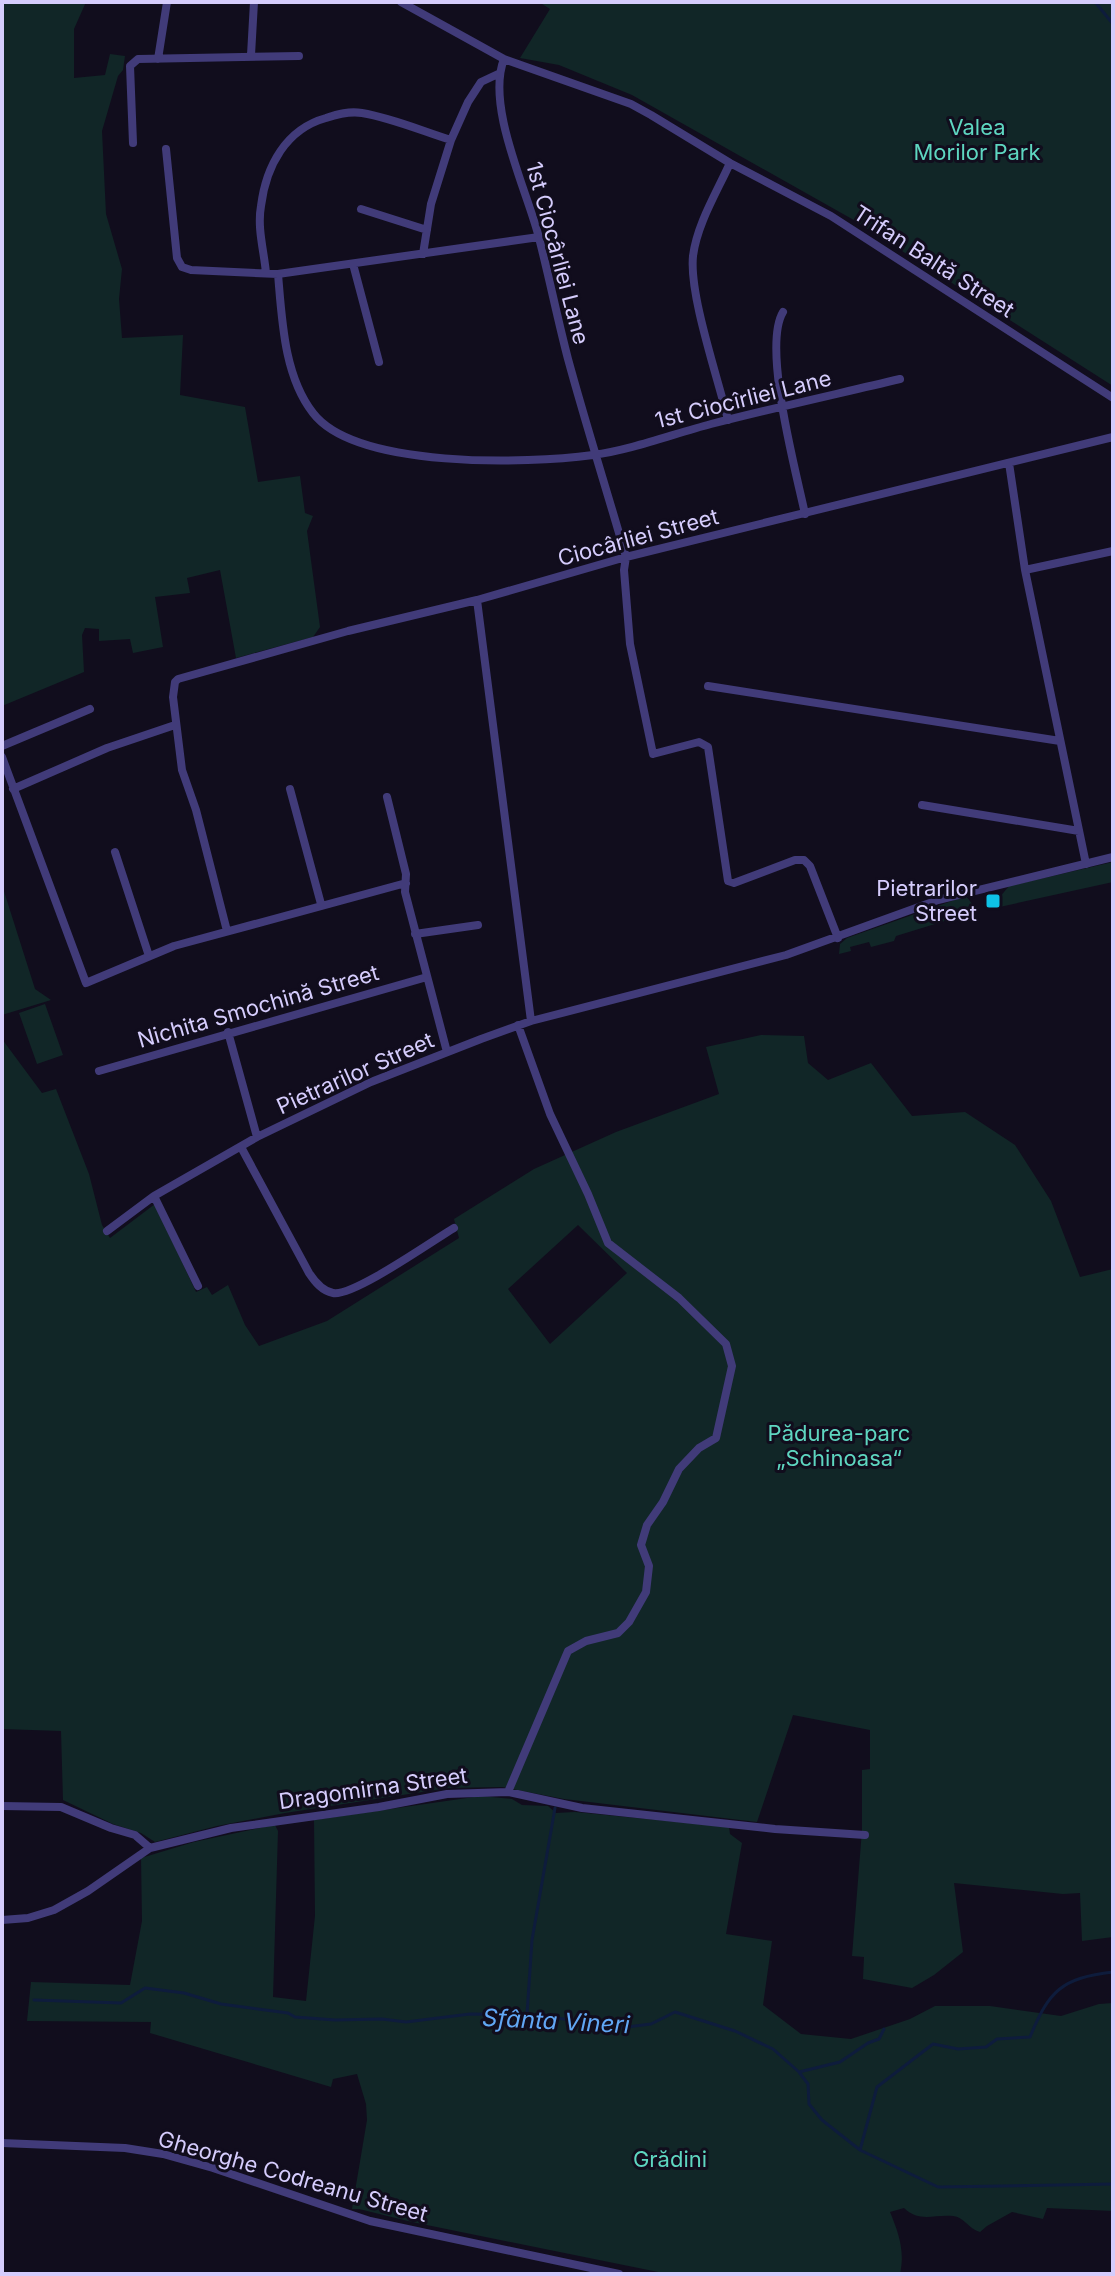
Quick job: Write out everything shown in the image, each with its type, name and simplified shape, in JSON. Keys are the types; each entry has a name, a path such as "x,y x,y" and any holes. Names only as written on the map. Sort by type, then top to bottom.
{"street":[{"path":"158,59 167,2"},
{"path":"251,55 254,2"},
{"name":"Trifan Baltă Street","path":"401,2 504,59 631,104 730,163 831,216 1113,398"},
{"path":"133,143 130,66 138,59 299,56"},
{"name":"1st Ciocârliei Lane","path":"504,59 498,74 504,124 539,237 568,359 626,557 624,570 630,644 653,754 699,742 708,747 728,881 734,883 795,860 804,860 810,866 838,938"},
{"path":"423,254 431,204 451,140 481,82 498,74"},
{"path":"266,273 260,208 274,162 296,131 314,121 342,113 361,113 451,140"},
{"path":"166,149 175,246 182,267 278,274 539,237"},
{"path":"728,420 698,301 693,254 730,163"},
{"path":"361,209 427,230"},
{"path":"353,264 379,362"},
{"path":"278,274 293,374 302,397 314,415 329,428 359,444 424,456 545,459 596,455"},
{"path":"783,312 778,320 776,347 783,407 805,514"},
{"name":"1st Ciocîrliei Lane","path":"596,455 900,379"},
{"name":"Ciocârliei Street","path":"175,725 175,682 184,676 477,600 626,557 1113,437"},
{"path":"1009,463 1025,570 1086,864"},
{"path":"1025,570 1113,551"},
{"path":"477,600 531,1021"},
{"path":"708,686 1060,741"},
{"path":"2,746 90,709"},
{"path":"13,789 107,748 175,725 182,770 196,810 227,931"},
{"path":"2,757 86,983 149,956 227,931 406,883"},
{"path":"290,789 321,904"},
{"path":"387,797 406,874 405,892 447,1052"},
{"path":"922,805 1079,831"},
{"path":"115,852 149,956"},
{"name":"Pietrarilor Street","path":"107,1231 154,1196 257,1137 371,1082 518,1025 762,961 838,938 938,900 1113,857"},
{"path":"415,934 478,925"},
{"name":"Nichita Smochină Street","path":"99,1071 427,977"},
{"path":"508,1792 568,1651 586,1641 618,1633 629,1622 646,1592 649,1566 641,1545 647,1525 663,1502 679,1469 699,1448 716,1438 732,1366 726,1344 679,1298 608,1243 550,1114 518,1025"},
{"name":"Pietrarilor Street","path":"228,1032 257,1137"},
{"path":"241,1147 309,1273 320,1287 331,1293 345,1293 365,1283 454,1228"},
{"path":"154,1196 198,1286"},
{"name":"Dragomirna Street","path":"2,1920 28,1918 54,1910 88,1891 150,1848 231,1828 447,1794 508,1792 582,1808 775,1829 865,1835"},
{"path":"2,1806 61,1807 135,1835 150,1848"},
{"name":"Gheorghe Codreanu Street","path":"2,2143 125,2148 163,2154 370,2221 619,2274"}],"green space":[{"path":"2,2 86,2 74,29 74,78 105,75 110,54 125,56 102,131 106,214 122,269 119,299 122,338 183,335 180,395 245,407 258,482 300,476 305,513 313,516 307,531 320,627 313,637 236,658 220,570 187,578 190,593 155,597 163,647 133,653 130,639 99,641 99,629 85,628 82,635 84,672 2,706"},
{"name":"Valea Morilor Park","path":"539,2 1113,2 1113,386 852,219 632,95 559,65 520,58 550,9"},
{"path":"1113,862 1113,882 995,908 1009,886"},
{"path":"2,885 35,989 51,1000 2,1015"},
{"path":"966,896 974,912 896,936 894,941 871,947 869,942 850,947 851,951 839,954 840,944 847,938"},
{"path":"45,1004 63,1055 37,1064 19,1013"},
{"name":"Pădurea-parc „Schinoasa“","path":"761,1035 804,1036 808,1063 828,1080 871,1063 912,1116 965,1112 1015,1145 1051,1201 1080,1277 1113,1269 1113,1937 1082,1941 1080,1893 954,1883 963,1952 912,1988 863,1979 864,1957 852,1956 862,1830 862,1770 870,1769 870,1730 793,1715 757,1822 564,1799 502,1787 448,1788 285,1813 155,1842 63,1800 61,1731 2,1729 2,1039 42,1093 56,1089 89,1174 102,1225 110,1238 155,1204 196,1292 207,1287 212,1295 228,1285 245,1325 259,1346 327,1321 459,1238 454,1219 534,1169 616,1132 719,1094 706,1047","holes":["578,1225 627,1273 550,1344 508,1289"]},
{"name":"Grădini","path":"481,1796 512,1799 522,1805 548,1806 556,1813 575,1812 729,1827 730,1834 742,1843 726,1934 772,1941 763,2005 801,2034 851,2039 910,2019 935,2006 990,2006 1061,2016 1099,2004 1113,2003 1113,2211 1047,2208 1043,2219 1012,2212 980,2232 957,2217 922,2217 904,2208 890,2212 900,2243 900,2274 668,2274 352,2209 367,2120 366,2104 357,2074 333,2079 331,2087 150,2033 151,2022 27,2021 31,1982 130,1985 142,1921 141,1858 194,1842 275,1825 278,1831 273,1997 306,2001 315,1916 314,1820"}],"waterway":[{"path":"1095,2 1113,24"},
{"path":"527,2014 532,1940 555,1808"},
{"path":"860,2150 877,2087 933,2044 958,2049 986,2047 997,2039 1030,2037 1044,2008 1059,1990 1081,1978 1113,1972"},
{"name":"Sfânta Vineri","path":"34,2000 121,2003 145,1988 184,1993 221,2004 288,2013 295,2017 406,2022 470,2014 539,2015 619,2028 651,2024 675,2012 735,2031 773,2049 808,2084 809,2104 822,2120 860,2150 938,2187 1113,2184"},
{"path":"799,2072 840,2062 879,2039 884,2029"}],"place":[{"name":"Pietrarilor Street","path":"993,901"}]}
